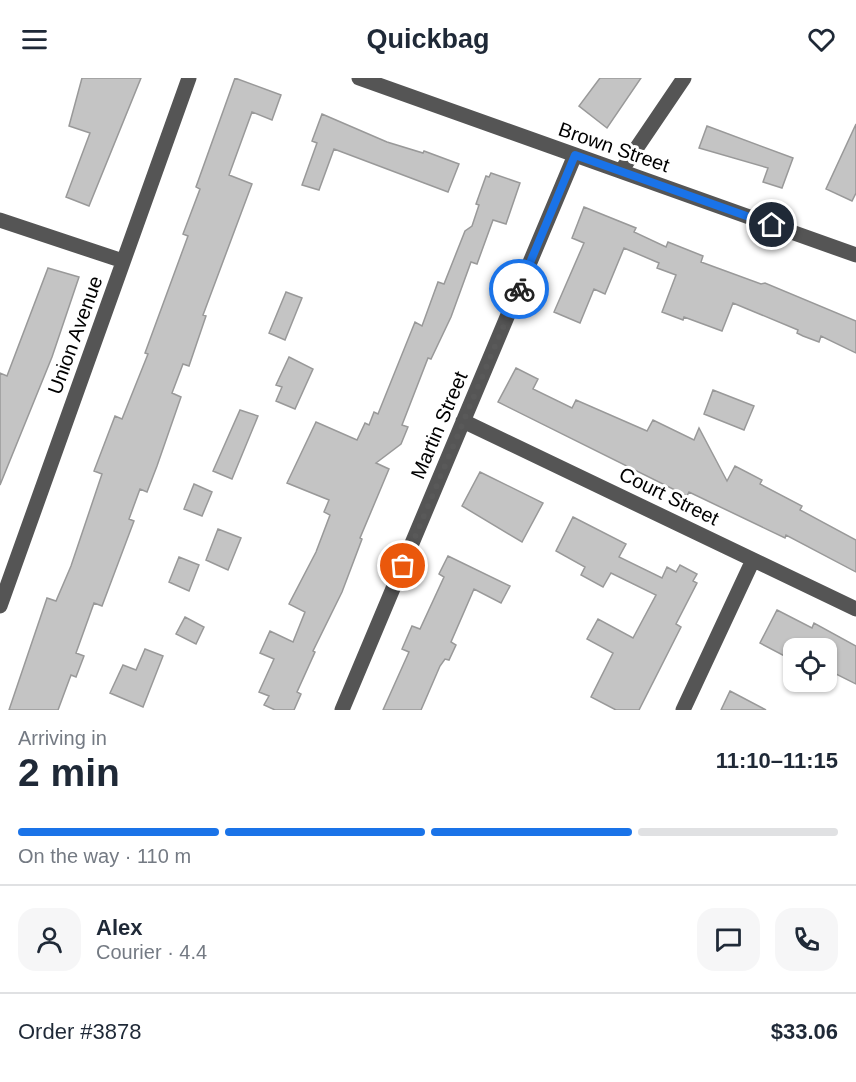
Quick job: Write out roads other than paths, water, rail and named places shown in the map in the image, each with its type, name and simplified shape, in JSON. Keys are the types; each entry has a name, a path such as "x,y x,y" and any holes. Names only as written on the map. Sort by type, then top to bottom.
{"street":[{"name":"Union Avenue","path":"0,606 189,78"},
{"name":"Brown Street","path":"359,78 856,255"},
{"path":"621,171 684,78"},
{"name":"Martin Street","path":"342,710 575,155"},
{"path":"0,220 123,261"},
{"name":"Court Street","path":"464,421 856,609"},
{"path":"683,710 753,560"}]}
